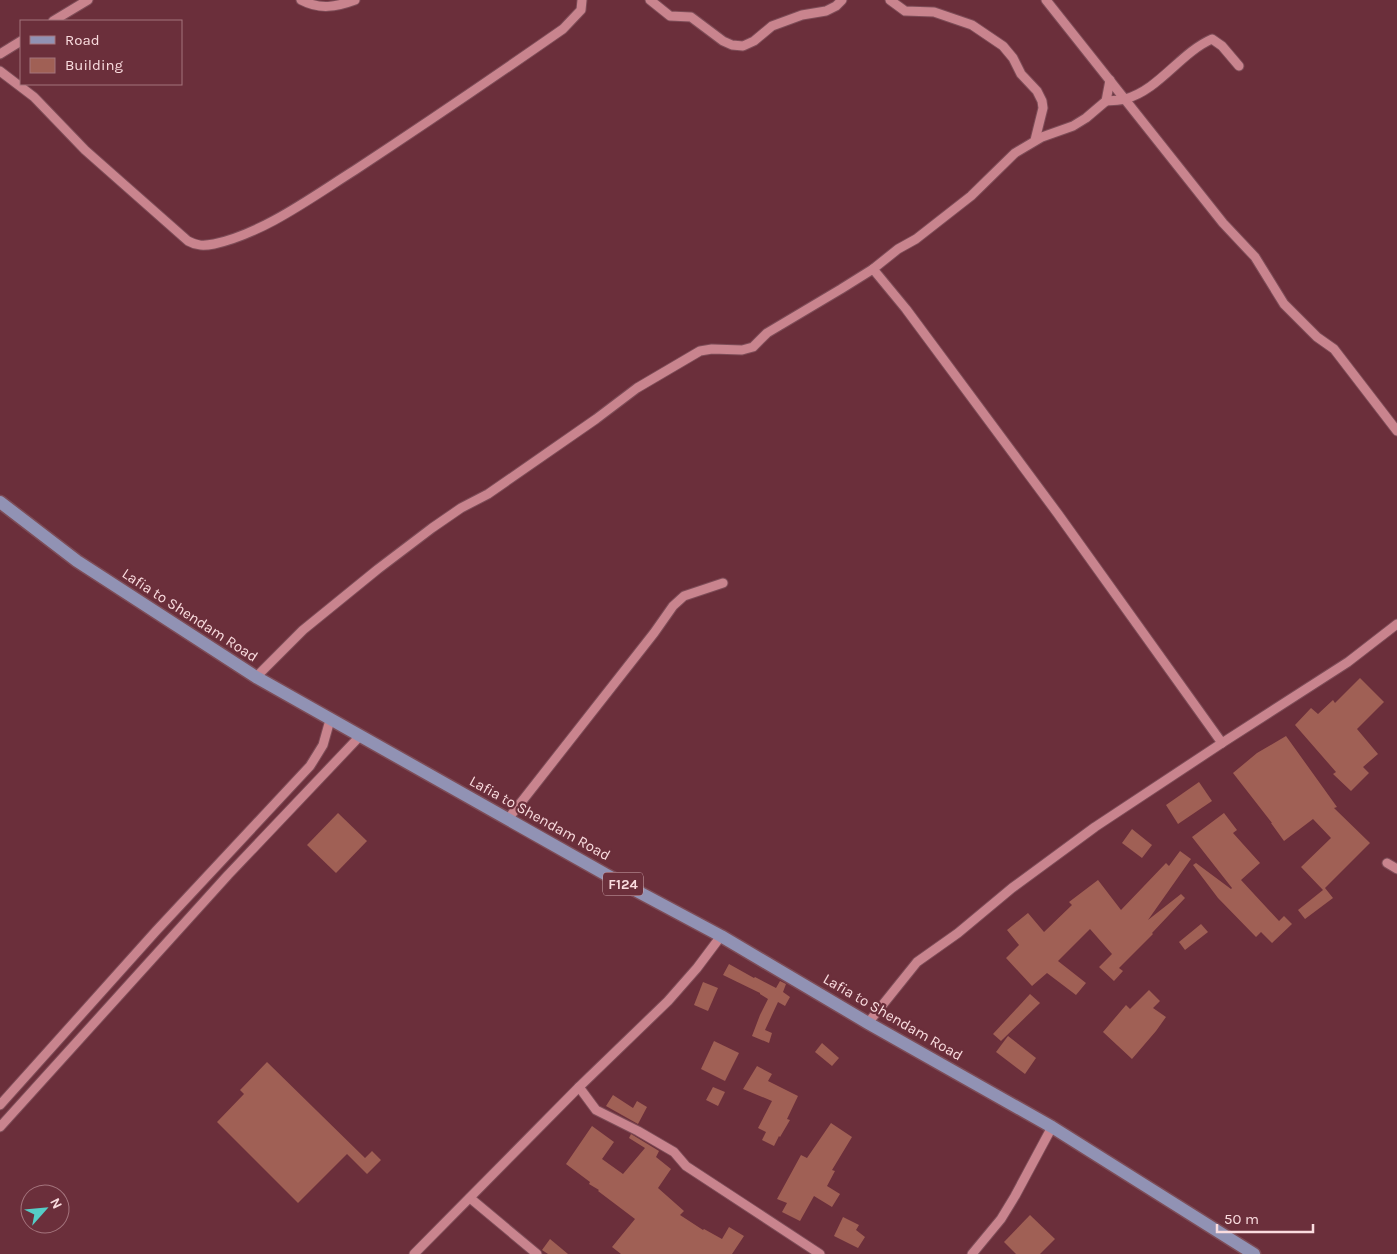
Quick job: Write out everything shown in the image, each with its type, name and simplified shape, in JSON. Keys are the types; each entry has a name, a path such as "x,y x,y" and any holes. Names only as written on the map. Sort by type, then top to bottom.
{"main road":[{"name":"Lafia to Shendam Road","path":"0,502 77,561 256,677 330,720 721,936 868,1023 1052,1127 1254,1254"}],"street":[{"path":"55,20 88,0"},
{"path":"302,0 312,5 327,8 355,0"},
{"path":"0,71 34,97 85,150 188,241 199,246 215,244 252,231 291,211 404,138 563,29 582,10 582,0"},
{"path":"650,0 670,16 691,17 723,41 732,45 743,46 754,41 772,26 802,15 826,11 836,6 842,0"},
{"path":"890,0 905,11 934,12 972,25 1003,46 1013,58 1021,74 1037,91 1042,101 1043,108 1035,140"},
{"path":"1046,0 1223,223 1255,257 1284,304 1317,337 1334,349 1397,431"},
{"path":"256,677 303,630 378,569 461,508 488,494 589,424 637,388 700,351 712,349 742,350 753,347 766,333 848,286 898,249 916,239 971,196 1015,153 1035,140 1072,126 1086,118 1106,101 1125,99 1148,87 1200,44 1212,39 1222,46 1239,66"},
{"path":"0,54 20,41"},
{"path":"1106,101 1110,80"},
{"path":"873,269 906,310 1058,514 1222,743"},
{"path":"508,819 637,655 673,606 684,596 723,583"},
{"path":"868,1023 917,962 958,933 1012,888 1095,827 1348,662 1397,624"},
{"path":"0,1105 162,924 310,766 323,745 330,720"},
{"path":"0,1126 228,875 360,736"},
{"path":"1387,863 1397,869"},
{"path":"414,1254 579,1087 668,1001 697,968 721,936"},
{"path":"579,1087 596,1110 674,1152 686,1166 820,1254"},
{"path":"972,1254 1001,1219 1016,1196 1052,1127"},
{"path":"470,1198 537,1254"}],"building":[{"path":"1360,678 1384,702 1357,729 1378,754 1363,767 1369,773 1351,791 1333,774 1336,772 1295,725 1311,708 1318,714 1333,700 1335,703"},
{"path":"1286,736 1337,807 1334,808 1370,843 1325,888 1333,898 1305,919 1298,910 1323,890 1301,867 1331,838 1313,819 1284,841 1233,773 1257,753"},
{"path":"1199,782 1212,801 1178,824 1166,805"},
{"path":"338,813 367,841 336,873 307,845"},
{"path":"1224,813 1237,830 1233,833 1260,863 1241,880 1279,921 1284,916 1292,924 1272,943 1261,932 1256,937 1218,898 1193,865 1196,863 1232,888 1192,837"},
{"path":"1132,829 1152,845 1142,858 1122,843"},
{"path":"1180,851 1191,859 1148,920 1181,894 1185,898 1119,968 1123,971 1114,981 1099,967 1112,954 1090,929 1058,961 1086,983 1076,995 1047,973 1032,986 1006,958 1019,945 1007,930 1028,913 1044,932 1072,905 1069,902 1098,880 1121,910 1166,863 1169,866"},
{"path":"1201,924 1208,932 1185,950 1179,942"},
{"path":"729,964 776,988 780,981 786,984 783,992 790,997 785,1006 778,1002 765,1030 772,1033 769,1043 752,1036 768,999 760,993 723,975"},
{"path":"703,982 718,988 708,1011 694,1005"},
{"path":"1149,990 1160,1001 1153,1008 1166,1017 1132,1059 1103,1032 1126,1005 1130,1009"},
{"path":"1030,994 1040,1003 1001,1041 993,1034"},
{"path":"1008,1036 1036,1058 1025,1074 996,1052"},
{"path":"714,1041 739,1053 725,1081 701,1069"},
{"path":"822,1043 839,1058 832,1066 815,1052"},
{"path":"267,1062 365,1158 372,1151 381,1160 367,1174 347,1154 298,1203 217,1122 244,1094 240,1090"},
{"path":"757,1066 772,1074 768,1081 798,1096 787,1119 790,1120 774,1146 762,1140 766,1132 758,1128 772,1101 743,1089"},
{"path":"713,1087 725,1092 718,1106 706,1100"},
{"path":"613,1095 633,1108 637,1101 647,1107 638,1124 606,1106"},
{"path":"831,1123 852,1137 832,1170 835,1171 827,1186 840,1194 832,1207 814,1196 800,1221 782,1212 787,1203 777,1199 801,1155 807,1158"},
{"path":"592,1126 614,1142 602,1159 623,1174 645,1148 629,1138 631,1134 659,1151 656,1157 671,1169 658,1188 684,1211 680,1215 703,1230 722,1239 729,1227 744,1236 732,1254 621,1254 612,1247 635,1219 566,1164"},
{"path":"1030,1215 1055,1239 1040,1254 1016,1254 1004,1242"},
{"path":"843,1217 859,1225 856,1230 865,1237 858,1248 834,1236"},
{"path":"550,1239 568,1254 548,1254 542,1250"}]}
